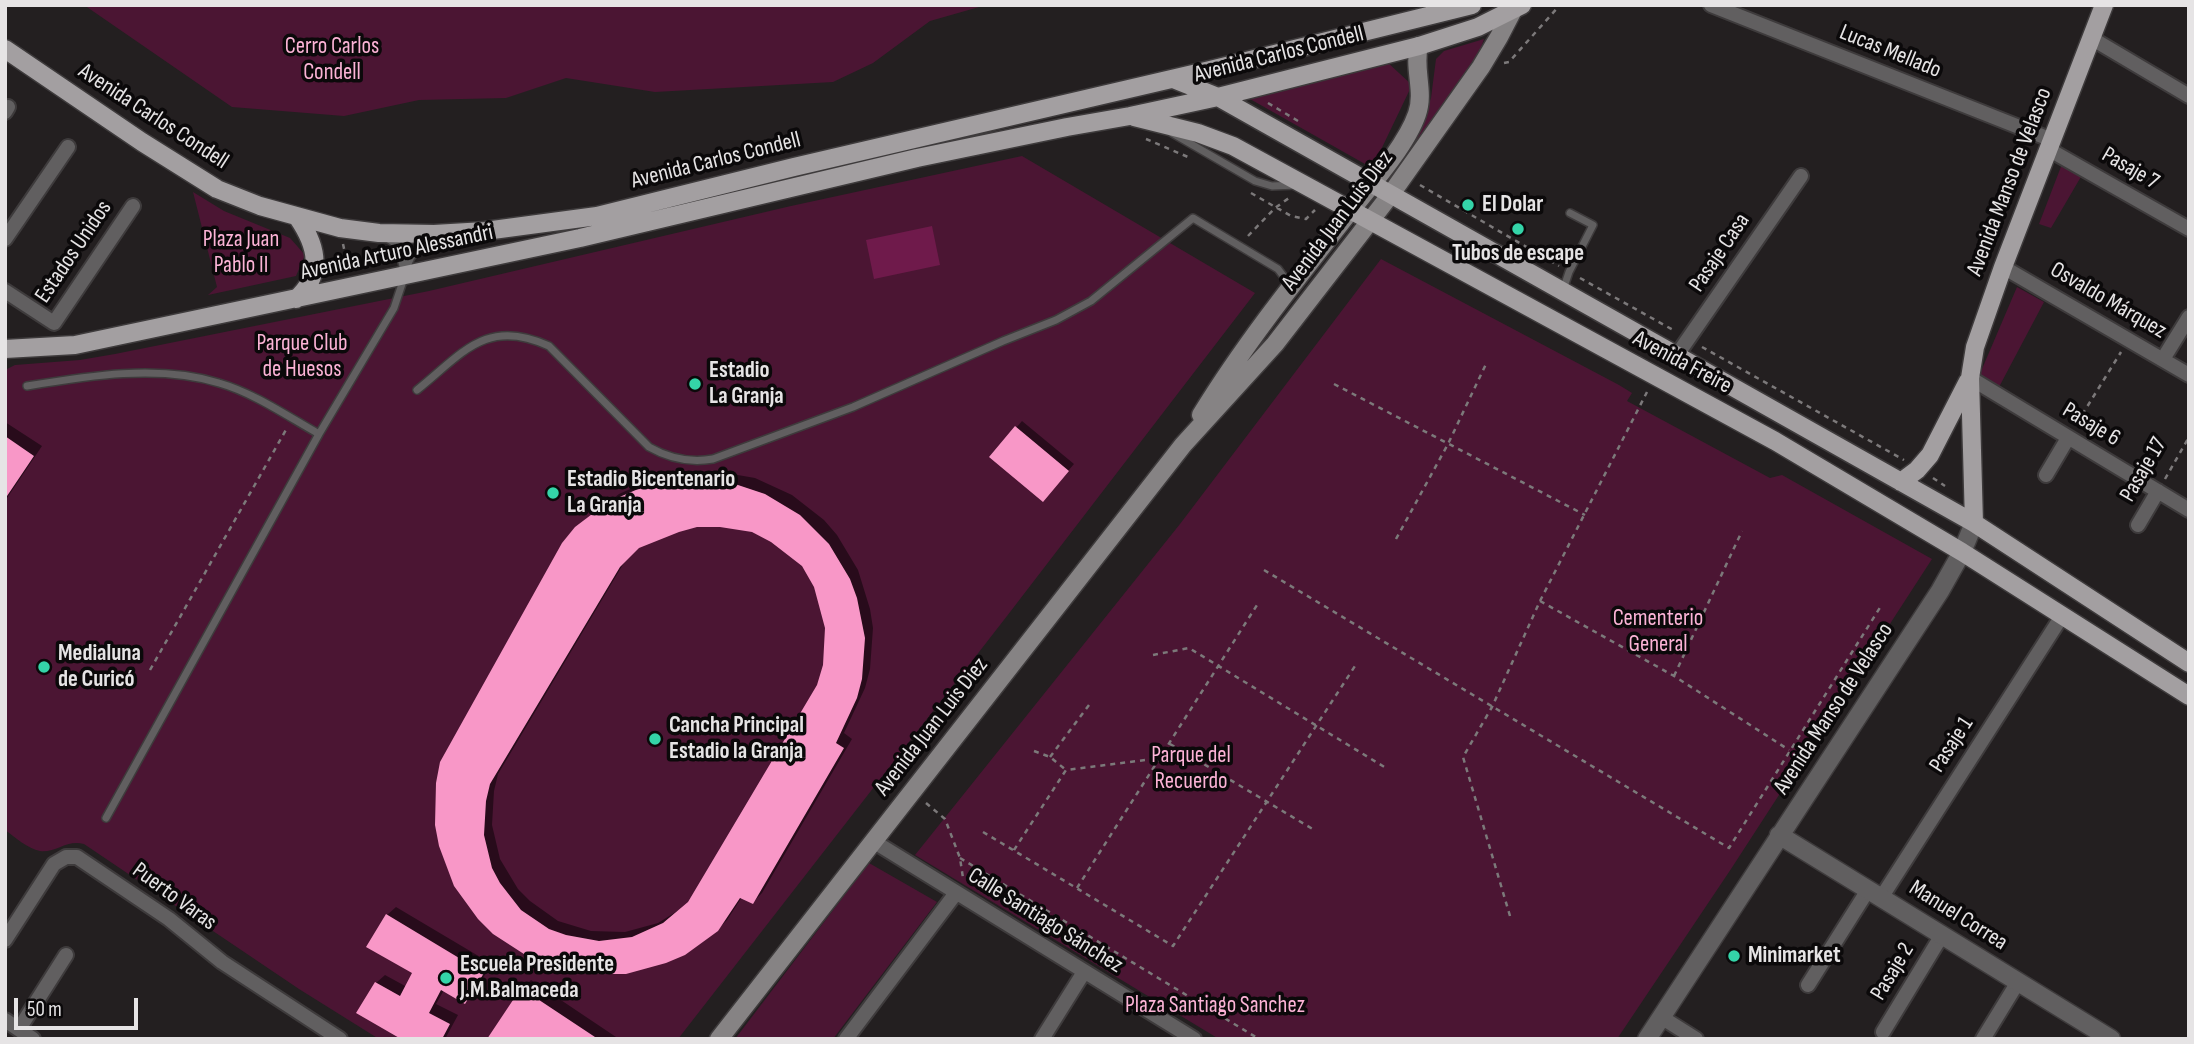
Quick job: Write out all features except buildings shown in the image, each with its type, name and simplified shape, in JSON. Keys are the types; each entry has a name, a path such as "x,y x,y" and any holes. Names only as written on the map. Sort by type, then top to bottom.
{"main road":[{"name":"Avenida Carlos Condell","path":"5,48 142,142 217,189 260,206 340,228 379,233 434,234 499,230 597,216 1472,5"},
{"name":"Avenida Manso de Velasco","path":"1974,523 1970,378 1980,329 2104,5"},
{"name":"Avenida Carlos Condell","path":"509,254 917,158 1218,97 1419,46 1478,27 1517,8"},
{"name":"Avenida Juan Luis Diez","path":"719,1039 1183,445 1275,344 1391,194 1481,67 1517,8"},
{"path":"1419,46 1429,27 1445,12"},
{"name":"Avenida Juan Luis Diez","path":"1183,445 1231,368 1406,137 1421,97 1416,56 1419,46"},
{"name":"Avenida Freire","path":"1172,79 1218,97 1974,523 2189,663"},
{"name":"Avenida Freire","path":"1130,116 1214,138 1233,146 1775,441 1962,552 2189,696"},
{"path":"296,299 308,287 315,264 310,237 299,218"},
{"name":"Avenida Arturo Alessandri","path":"5,349 75,345 296,299 405,273 509,254"},
{"name":"Avenida Manso de Velasco","path":"1901,482 1917,470 1930,455 1970,378"}],"street":[{"name":"Lucas Mellado","path":"1712,5 2050,145"},
{"path":"2091,38 2189,96"},
{"name":"Pasaje 7","path":"2050,145 2189,229"},
{"path":"5,239 68,147"},
{"name":"Pasaje Casa","path":"1677,355 1801,176"},
{"name":"Estados Unidos","path":"5,290 54,323 133,206"},
{"name":"Osvaldo Márquez","path":"2003,267 2189,375"},
{"path":"2163,359 2189,317"},
{"name":"Pasaje 6","path":"1970,378 2189,510"},
{"path":"2046,475 2068,438"},
{"name":"Pasaje 17","path":"2138,525 2158,492"},
{"name":"Avenida Manso de Velasco","path":"1647,1039 1933,603 1962,552 1974,523"},
{"name":"Pasaje 1","path":"1808,985 1875,894 2062,616"},
{"name":"Manuel Correa","path":"1779,835 2018,982 2089,1033 2111,1039"},
{"name":"Calle Santiago Sánchez","path":"873,841 1191,1038"},
{"name":"Puerto Varas","path":"5,940 54,864 66,857 76,858 169,919 222,962 340,1039"},
{"path":"846,1039 956,893"},
{"name":"Pasaje 2","path":"1883,1032 1942,935"},
{"path":"19,1030 66,955"},
{"path":"1042,1039 1084,972"},
{"path":"1983,1039 2018,982"},
{"path":"1661,1017 1696,1039"},
{"path":"5,1020 33,1039"}],"lane":[{"path":"1562,290 1593,225 1570,214"},
{"path":"416,390 479,341 504,335 528,338 549,346 649,447 680,460 713,459 853,407 1056,320 1091,301 1193,218 1278,269 1291,286"},
{"path":"379,233 398,246 405,273"},
{"path":"106,818 319,434 394,308 411,257 434,234"},
{"path":"27,386 89,375 163,374 195,377 239,390 319,434"}],"path":[{"path":"1481,67 1509,62 1560,5"},
{"path":"1245,90 1304,124"},
{"path":"1143,138 1188,158"},
{"path":"1239,245 1275,208 1306,185"},
{"path":"1243,188 1291,216 1306,219 1328,197"},
{"path":"340,228 345,253 343,275"},
{"path":"2068,438 2129,340"},
{"path":"1396,538 1448,443 1486,364"},
{"path":"1510,916 1463,757 1492,707 1540,601 1655,376"},
{"path":"1334,384 1585,515"},
{"path":"150,670 292,419"},
{"name":"Pasaje 17","path":"2158,492 2189,437"},
{"path":"1674,676 1742,531"},
{"path":"1264,570 1729,848 1881,606"},
{"path":"1540,601 1674,676 1790,751"},
{"path":"1077,888 1257,605"},
{"path":"1153,655 1189,648 1386,768"},
{"path":"983,832 1173,946 1355,666"},
{"path":"1049,757 1092,701"},
{"path":"1170,744 1317,831"},
{"path":"1034,751 1049,757 1066,770 1161,758"},
{"path":"1014,850 1066,770"},
{"path":"912,792 945,818 960,858 964,885 956,893"},
{"path":"960,858 1259,1039"}],"green space":[{"name":"Cerro Carlos Condell","path":"84,5 986,5 930,21 873,63 833,82 655,92 566,78 506,98 419,100 344,116 232,107"},
{"path":"1484,39 1478,56 1419,142 1414,145 1431,98 1436,59 1444,51"},
{"path":"1386,61 1412,85 1377,158 1365,164 1250,99"},
{"name":"Estadio Bicentenario La Granja","path":"1022,156 1255,293 678,1039 379,1039 299,989 84,844 72,843 40,851 5,830 5,370 15,365 80,360 115,354 429,291 791,206"},
{"path":"2062,164 2082,175 2051,228 2039,224"},
{"name":"Plaza Juan Pablo II","path":"193,192 224,211 290,238 305,255 296,276 208,295 217,287"},
{"name":"Cementerio General","path":"1381,259 1619,385 1632,393 1627,401 1770,478 1782,475 1932,559 1617,1039 1219,1039 915,855 1180,524"},
{"path":"2017,287 2044,302 1999,387 1979,376"},
{"path":"869,863 937,902 833,1039 735,1039"}],"shaded area":[{"path":"932,226 940,265 874,279 866,240"}],"place":[{"name":"El Dolar","path":"1468,205"},
{"name":"Tubos de escape","path":"1518,229"},
{"name":"Estadio La Granja","path":"695,384"},
{"name":"Estadio Bicentenario La Granja","path":"553,493"},
{"name":"Medialuna de Curicó","path":"44,667"},
{"name":"Cancha Principal Estadio la Granja","path":"655,739"},
{"name":"Minimarket","path":"1734,956"},
{"name":"Escuela Presidente J.M.Balmaceda","path":"446,978"}],"park label":[{"name":"Parque Club de Huesos","path":"302,357"},
{"name":"Parque del Recuerdo","path":"1191,769"},
{"name":"Plaza Santiago Sanchez","path":"1215,1006"}]}
